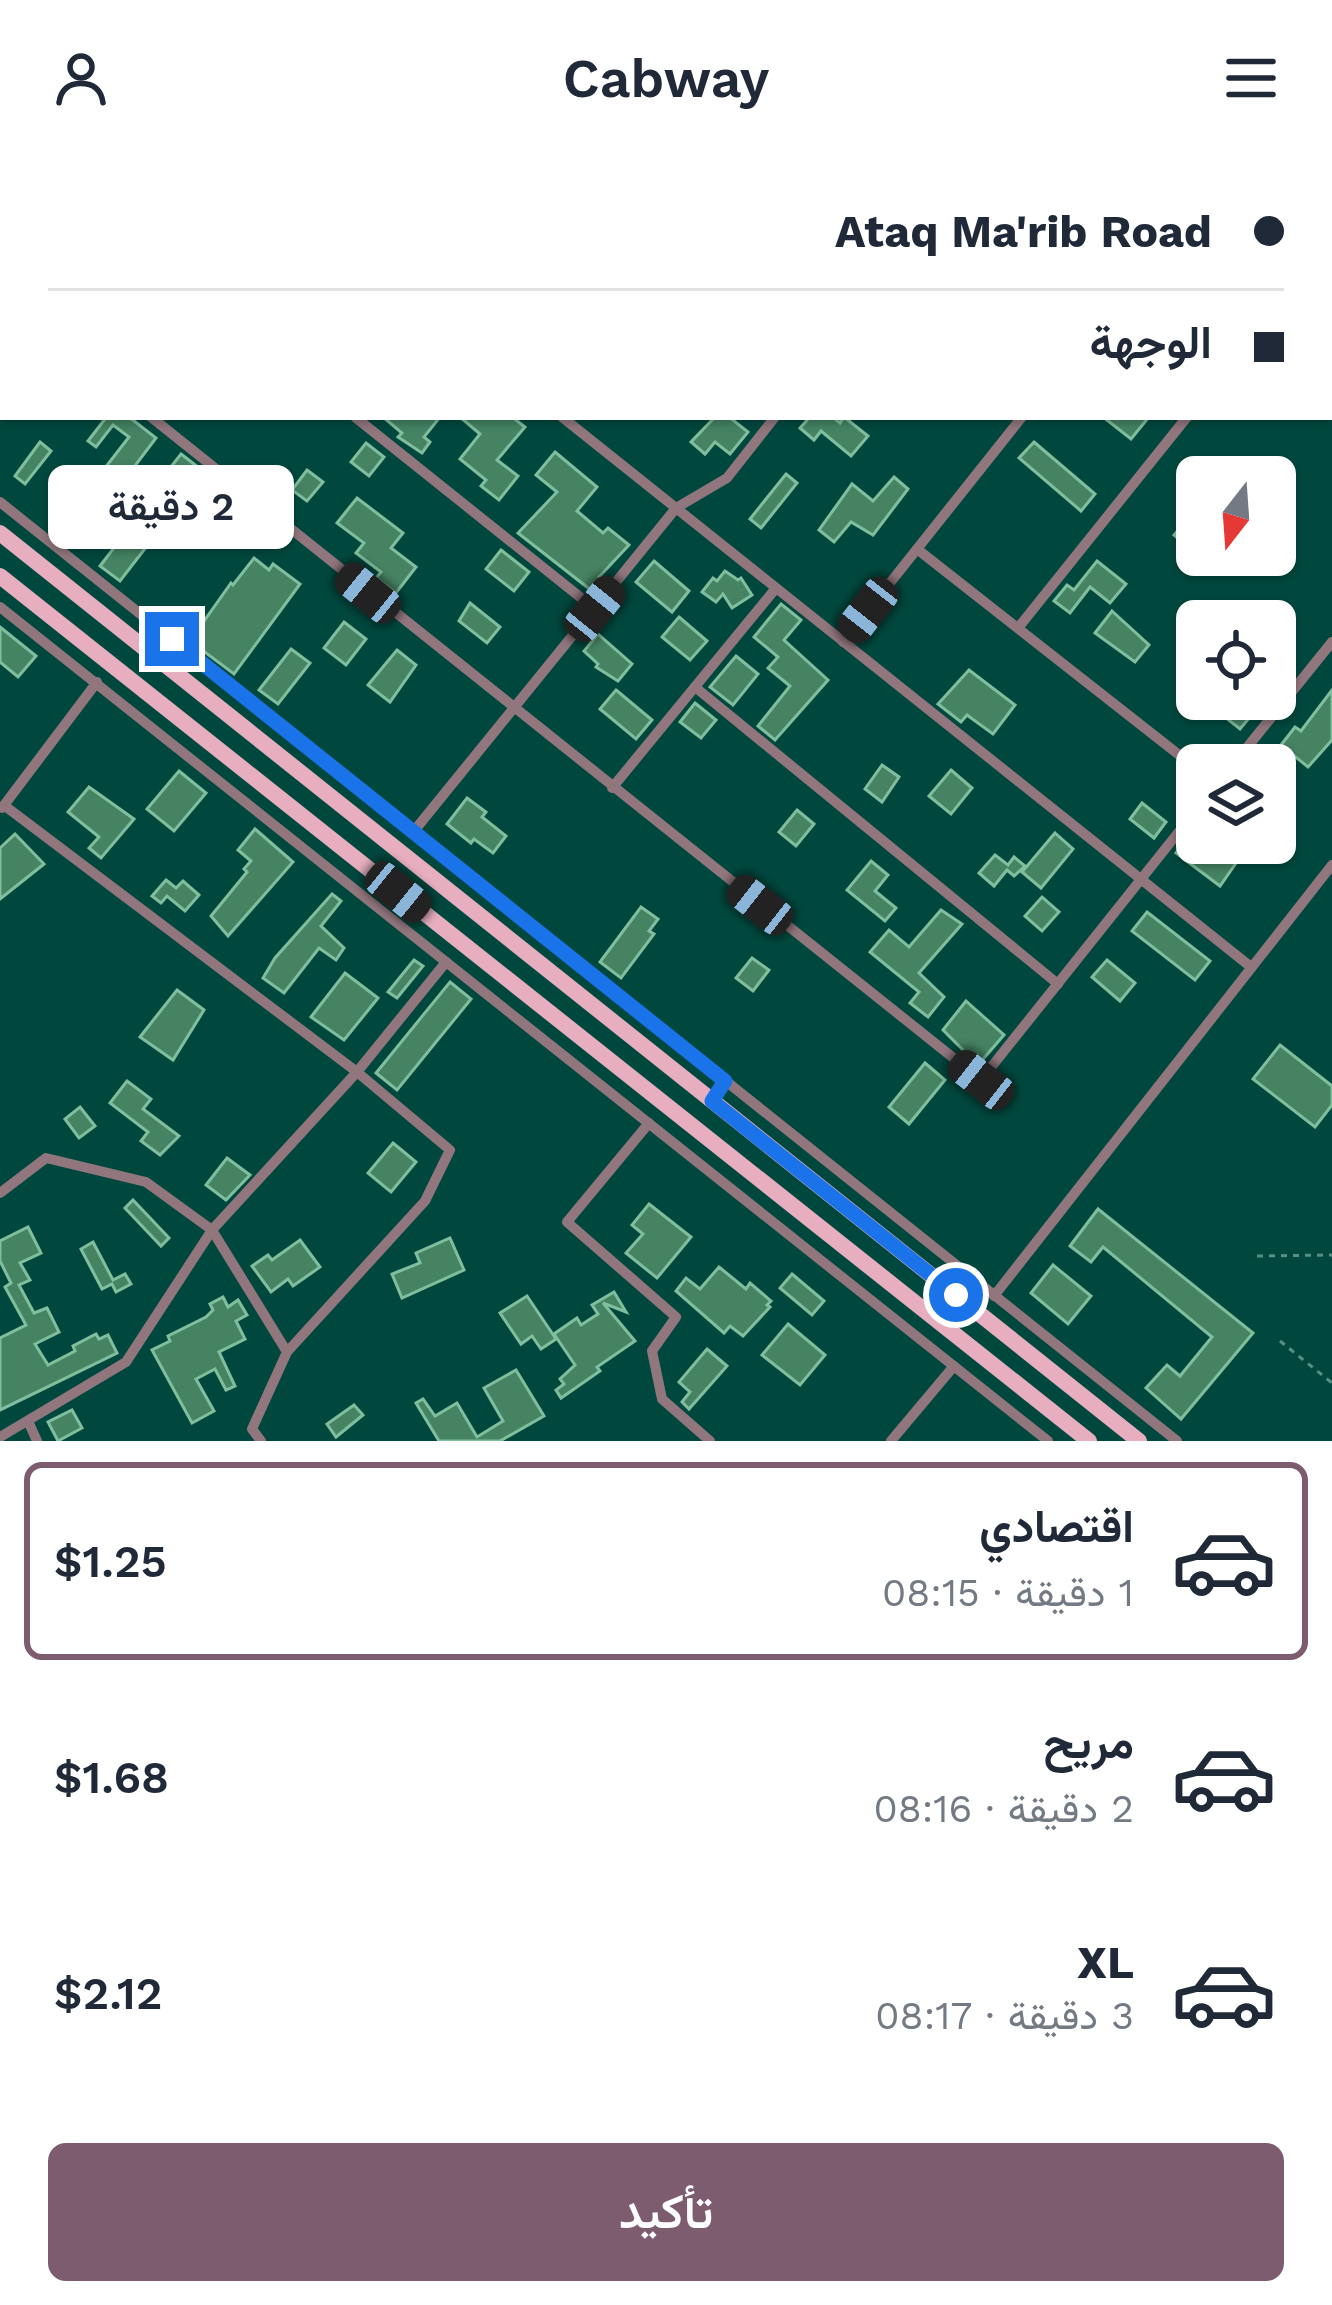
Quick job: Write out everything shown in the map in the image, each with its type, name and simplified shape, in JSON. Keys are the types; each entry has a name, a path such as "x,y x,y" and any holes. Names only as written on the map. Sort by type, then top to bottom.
{"main road":[{"path":"0,532 1139,1441"},
{"path":"0,576 1089,1441"},
{"path":"712,1101 725,1081"},
{"path":"757,1175 774,1150"}],"street":[{"path":"155,420 981,1080 1176,835"},
{"path":"359,420 595,609"},
{"path":"566,420 1251,967"},
{"path":"414,831 676,508 727,478 773,420"},
{"path":"843,642 1020,420"},
{"path":"1018,628 1184,420"},
{"path":"0,502 1177,1441"},
{"path":"917,549 1176,752"},
{"path":"612,788 776,588"},
{"path":"0,607 1048,1441"},
{"path":"1250,744 1332,642"},
{"path":"98,682 2,808 357,1072 450,1150 425,1202 287,1352 252,1429 261,1441"},
{"path":"694,687 1058,984"},
{"path":"994,1297 1332,865"},
{"path":"0,1437 126,1363 212,1230 357,1072 446,962"},
{"path":"649,1123 567,1222 676,1317 652,1352 662,1399 710,1441"},
{"path":"0,1193 46,1158 146,1182 212,1230 287,1352"},
{"path":"891,1441 954,1366"},
{"path":"28,1421 37,1441"}],"path":[{"path":"1257,1256 1332,1255"},
{"path":"1280,1341 1332,1383"}],"building":[{"path":"104,420 133,420 156,438 119,487 101,473 129,437 113,425 96,447 88,441"},
{"path":"387,420 438,420 424,437 430,442 422,453 398,437 402,433"},
{"path":"464,420 516,420 525,427 497,460 518,476 499,500 481,486 486,480 460,459 480,434"},
{"path":"712,420 733,420 748,432 730,454 715,442 705,454 691,442"},
{"path":"807,420 848,420 868,436 851,456 821,431 814,440 800,428"},
{"path":"1107,420 1147,420 1131,439"},
{"path":"40,442 51,451 25,484 15,476"},
{"path":"1034,442 1095,494 1081,511 1019,458"},
{"path":"366,443 384,457 369,476 351,462"},
{"path":"555,452 597,487 577,511 603,533 608,528 629,545 592,591 518,533 557,492 536,475"},
{"path":"181,454 229,491 188,543 164,524 120,581 100,566 157,492 182,511 198,489 170,468"},
{"path":"307,470 323,482 307,501 292,490"},
{"path":"786,474 797,483 761,528 750,519"},
{"path":"894,477 908,489 873,535 851,522 834,542 819,530 852,484 873,501"},
{"path":"357,498 403,533 391,548 416,567 396,593 376,578 381,572 356,553 364,543 337,523"},
{"path":"501,550 529,572 514,591 486,569"},
{"path":"254,558 269,570 273,564 300,584 234,674 190,641"},
{"path":"654,561 689,591 672,612 636,582"},
{"path":"1097,561 1126,584 1110,603 1090,587 1070,613 1054,601 1067,585 1074,590"},
{"path":"725,571 741,578 752,595 732,608 723,594 716,602 702,592"},
{"path":"470,603 500,627 487,643 459,621"},
{"path":"781,604 801,620 784,640 828,680 775,740 758,726 790,686 768,668 778,657 754,637"},
{"path":"1112,611 1149,645 1135,662 1095,633"},
{"path":"679,617 707,641 690,660 662,637"},
{"path":"344,622 366,639 346,665 324,648"},
{"path":"0,627 36,656 18,677 0,662"},
{"path":"598,634 632,664 618,681 596,667 584,651"},
{"path":"291,649 310,663 278,704 259,690"},
{"path":"397,650 416,665 390,702 368,685"},
{"path":"736,656 758,674 733,705 710,687"},
{"path":"969,670 1015,705 993,734 967,715 961,722 938,704"},
{"path":"616,690 652,720 636,739 600,709"},
{"path":"1332,690 1332,740 1308,767 1296,757 1296,744 1282,744 1295,727 1301,731"},
{"path":"695,703 716,720 701,738 680,722"},
{"path":"882,765 899,777 882,802 865,789"},
{"path":"951,770 972,788 951,814 929,796"},
{"path":"179,771 206,793 174,831 147,809"},
{"path":"89,787 134,819 101,858 89,848 99,837 68,812"},
{"path":"467,798 506,836 493,853 447,824"},
{"path":"1142,803 1166,822 1154,838 1130,819"},
{"path":"797,810 814,824 796,846 779,832"},
{"path":"255,829 293,862 228,936 211,916 247,872 244,869 251,861 238,850"},
{"path":"1055,833 1073,849 1041,888 1022,872"},
{"path":"15,834 44,864 0,899 0,848"},
{"path":"995,855 1008,865 1014,857 1025,866 1014,876 1007,870 994,886 979,873"},
{"path":"871,861 888,875 875,891 896,908 885,921 847,890"},
{"path":"1191,864 1235,864 1220,886"},
{"path":"166,880 176,888 183,881 199,895 185,911 167,896 161,903 152,896"},
{"path":"332,894 341,901 321,926 344,948 336,960 319,948 284,993 263,978"},
{"path":"1042,897 1059,912 1042,931 1025,916"},
{"path":"641,907 658,919 649,931 654,934 621,978 600,962"},
{"path":"941,910 962,924 919,973 944,997 928,1017 910,1003 919,992 870,952 889,930 909,947"},
{"path":"1147,912 1210,961 1195,980 1132,931"},
{"path":"752,958 769,970 753,991 736,978"},
{"path":"414,960 423,966 397,998 388,992"},
{"path":"1107,960 1135,983 1120,1001 1092,977"},
{"path":"345,973 378,998 344,1040 311,1017"},
{"path":"450,982 471,999 397,1090 376,1073"},
{"path":"177,990 204,1010 173,1060 140,1037"},
{"path":"966,1001 1004,1035 978,1065 943,1030"},
{"path":"1280,1045 1332,1086 1332,1105 1315,1127 1253,1079"},
{"path":"925,1063 945,1080 909,1124 889,1107"},
{"path":"127,1081 151,1099 143,1109 179,1136 160,1155 141,1141 148,1132 110,1103"},
{"path":"80,1107 95,1126 79,1138 65,1119"},
{"path":"393,1143 416,1162 391,1192 368,1173"},
{"path":"227,1158 250,1175 226,1200 206,1185"},
{"path":"133,1200 169,1238 161,1246 125,1208"},
{"path":"649,1204 691,1237 657,1278 626,1253 643,1234 632,1225"},
{"path":"1098,1209 1253,1333 1181,1419 1146,1388 1167,1365 1180,1376 1212,1337 1103,1247 1091,1262 1070,1246"},
{"path":"28,1227 41,1253 20,1263 30,1280 19,1285 34,1313 47,1308 59,1332 35,1344 48,1365 96,1334 99,1339 108,1335 117,1353 0,1410 0,1338 26,1325 5,1287 11,1283 0,1261 0,1241"},
{"path":"450,1238 464,1270 402,1298 392,1274 420,1263 416,1253"},
{"path":"300,1240 320,1267 293,1286 288,1279 271,1292 252,1266 268,1255 272,1260"},
{"path":"93,1242 113,1280 125,1274 131,1284 116,1292 112,1284 102,1289 81,1249"},
{"path":"1053,1265 1091,1296 1068,1324 1031,1293"},
{"path":"719,1267 746,1289 750,1283 771,1301 743,1336 730,1326 724,1333 676,1291 686,1278 700,1289"},
{"path":"792,1274 824,1301 812,1315 780,1288"},
{"path":"614,1292 626,1312 603,1303 635,1341 561,1398 556,1390 564,1384 560,1379 575,1365 554,1334 577,1318 581,1325 598,1314 592,1305"},
{"path":"527,1296 556,1339 541,1349 532,1336 521,1344 500,1313"},
{"path":"223,1297 228,1307 238,1300 247,1315 236,1321 245,1339 219,1352 235,1386 226,1390 215,1369 196,1379 214,1411 192,1423 152,1350 170,1341 168,1336 206,1317 213,1310 210,1304"},
{"path":"788,1324 825,1355 800,1385 762,1355"},
{"path":"707,1349 727,1366 689,1409 682,1402 690,1392 679,1382"},
{"path":"516,1370 544,1416 500,1441 439,1441 416,1403 423,1399 435,1416 457,1403 477,1437 503,1421 484,1388"},
{"path":"354,1405 363,1415 336,1437 327,1424"},
{"path":"72,1410 82,1428 58,1441 48,1422"}],"route":[{"path":"172,639 725,1081 712,1101 956,1295"}]}
